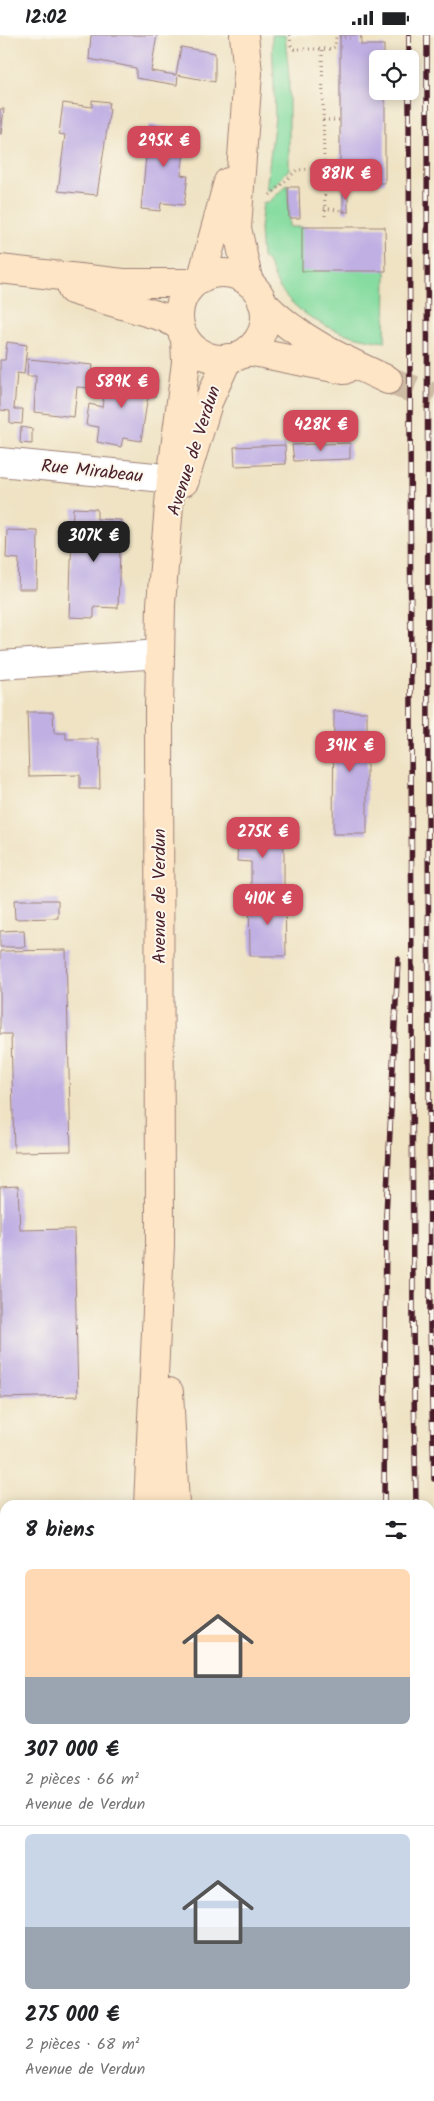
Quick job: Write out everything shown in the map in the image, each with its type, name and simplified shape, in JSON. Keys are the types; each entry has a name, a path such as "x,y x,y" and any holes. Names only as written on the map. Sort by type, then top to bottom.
{"main road":[{"name":"Avenue de Verdun","path":"178,480 209,400 238,355 261,333 264,313 255,292 237,228 248,73 244,35"},
{"name":"Avenue de Verdun","path":"160,1245 160,654 166,546 178,480 186,362 181,302 185,292 198,280 246,113"},
{"path":"0,269 123,283 198,280 226,274 255,292 280,320 321,348 388,380 238,355 201,352 182,332 163,317 0,269"},
{"path":"160,1245 174,1500"},
{"path":"148,1500 160,1245"}],"street":[{"name":"Rue Mirabeau","path":"0,462 178,480"},
{"path":"0,665 160,654"}],"path":[{"path":"290,35 291,45 294,49 322,50 335,47 336,36 350,38"},
{"path":"322,50 324,216"},
{"path":"323,120 339,120"},
{"path":"266,197 274,194 298,170 323,168"},
{"path":"324,208 349,212"}],"green space":[{"path":"272,35 285,35 289,77 289,169 271,190 266,190 275,117"},
{"path":"288,184 289,227 302,227 386,271 385,342 340,332 326,326 300,310 279,287 270,266 262,257 260,229 263,203 268,203"}],"building":[{"path":"91,35 157,35 151,71 176,75 181,47 215,53 215,82 178,75 177,85 136,78 136,68 89,59"},
{"path":"340,35 361,35 361,45 384,45 384,50 369,50 369,100 385,100 385,183 340,183"},
{"path":"92,100 109,102 108,109 110,109 97,195 58,191 65,135 59,134 63,103 92,107"},
{"path":"0,109 4,109 1,134 0,134"},
{"path":"149,125 187,130 181,175 188,176 184,205 161,203 160,211 141,209"},
{"path":"288,187 299,187 300,218 289,218"},
{"path":"343,190 348,190 348,212 343,212"},
{"path":"302,227 385,227 386,271 302,271"},
{"path":"7,342 27,345 24,374 17,373 14,409 23,409 22,424 10,423 10,411 0,410 0,360 5,360"},
{"path":"28,359 93,365 90,388 77,387 74,417 34,412 36,376 27,376"},
{"path":"109,372 158,380 155,397 148,396 141,441 123,438 121,447 97,442 99,427 86,425 89,404 102,407"},
{"path":"21,427 32,429 32,444 20,443"},
{"path":"350,443 350,459 294,461 292,445"},
{"path":"285,445 286,464 235,466 234,447"},
{"path":"73,508 97,509 97,519 121,520 118,608 94,607 94,618 69,617"},
{"path":"7,530 38,531 37,589 18,589 19,559 6,558"},
{"path":"334,711 367,712 367,834 333,834"},
{"path":"27,712 53,712 54,733 66,733 66,739 99,739 100,789 80,789 80,775 29,776"},
{"path":"238,832 284,834 284,891 251,890 251,862 237,861"},
{"path":"285,895 286,956 250,956 249,896"},
{"path":"14,900 58,900 58,918 15,919"},
{"path":"24,930 25,947 0,947 0,931"},
{"path":"66,950 71,1151 14,1152 11,1034 0,1034 0,951"},
{"path":"18,1186 20,1230 74,1229 78,1396 0,1398 0,1187"}],"tunnel":[{"path":"388,380 434,397"}],"railway":[{"path":"409,35 409,50"},
{"path":"427,35 430,1327 434,1479"},
{"path":"409,100 413,1328 416,1500"},
{"path":"384,1500 386,1216 398,959"}]}
